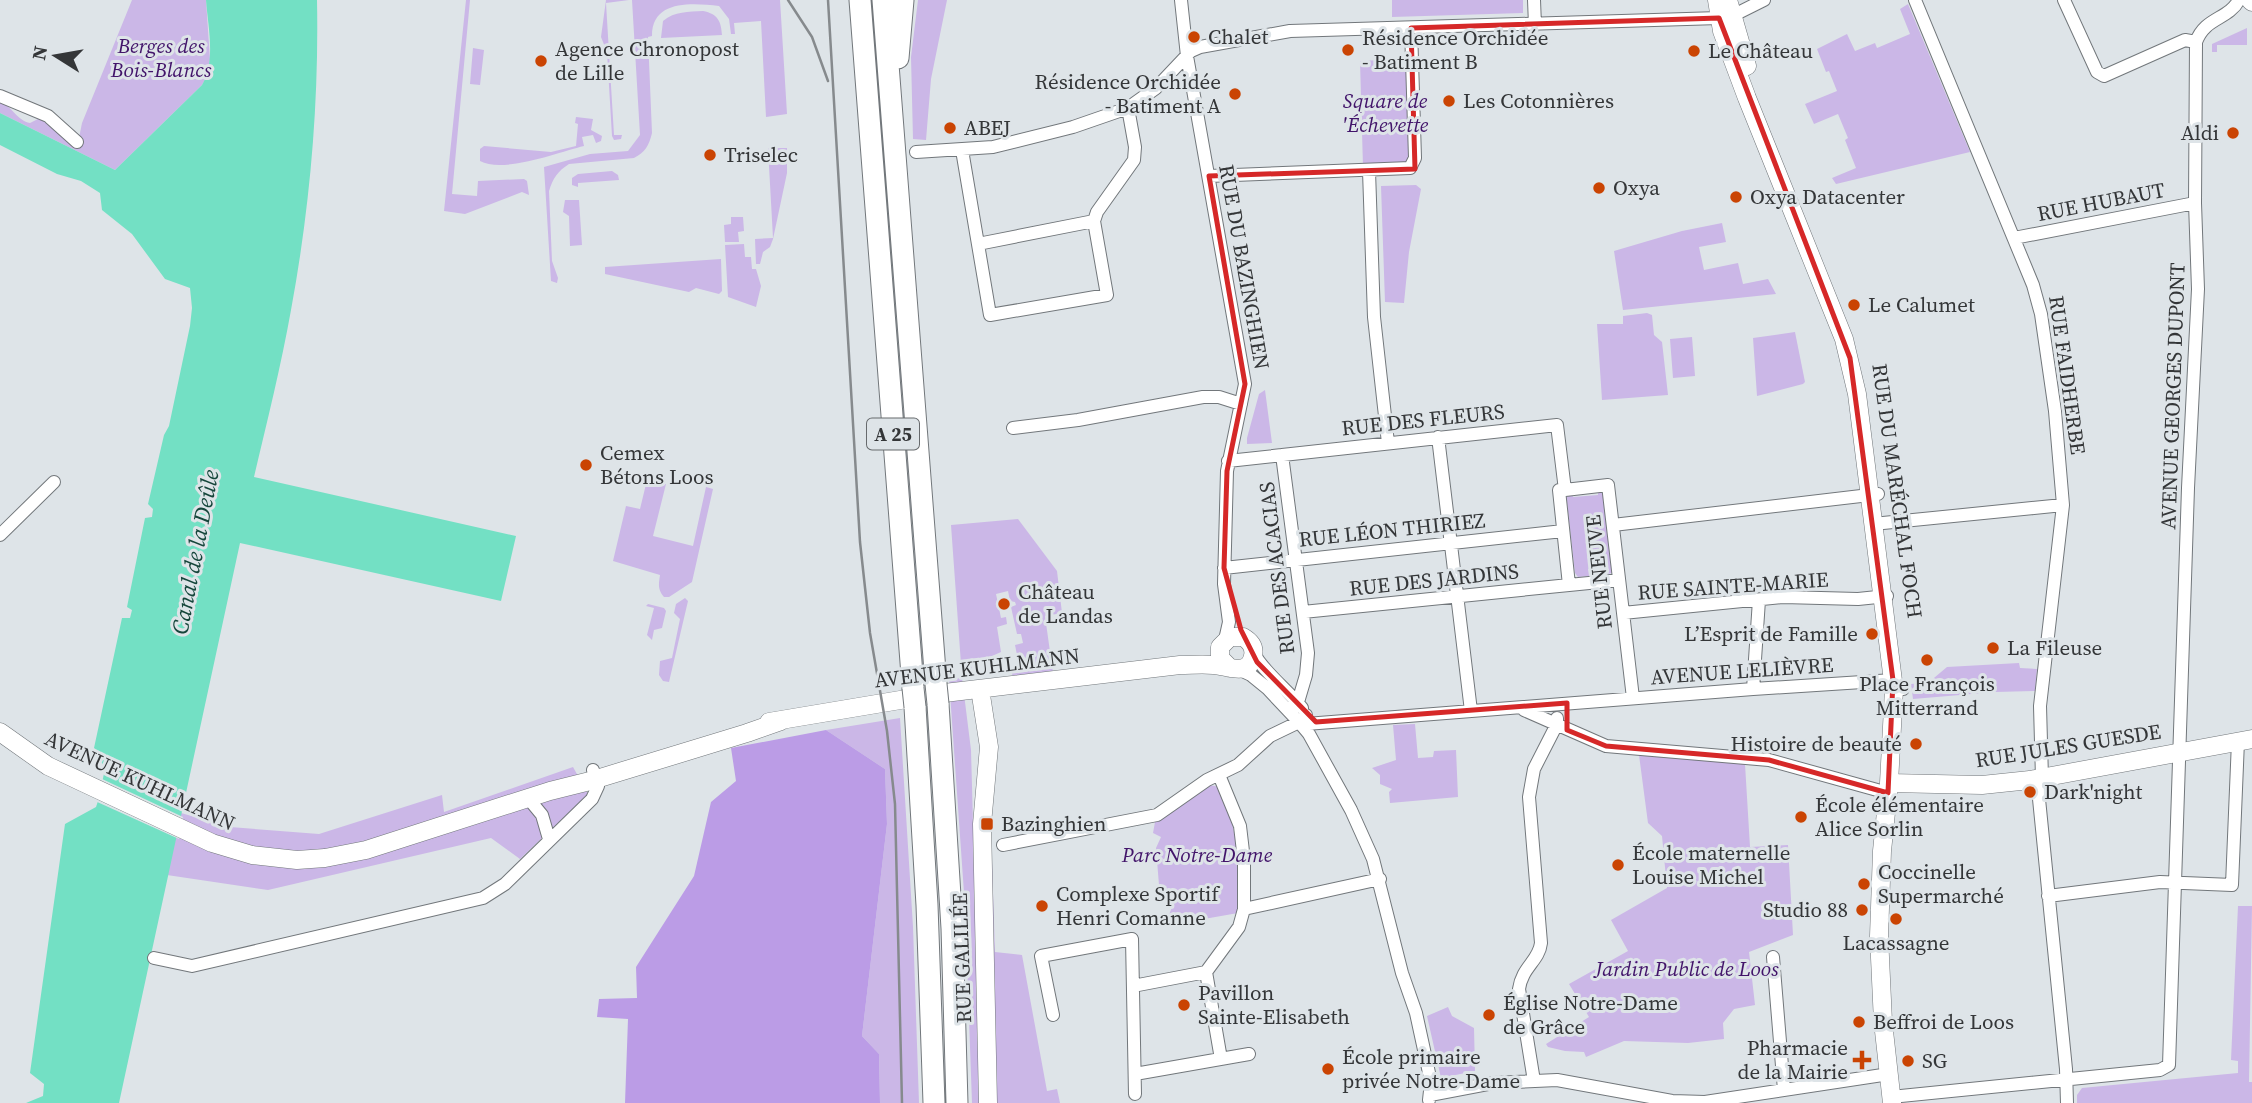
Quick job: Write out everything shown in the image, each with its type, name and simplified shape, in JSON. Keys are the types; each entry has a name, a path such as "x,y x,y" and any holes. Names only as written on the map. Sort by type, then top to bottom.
{"highway":[{"name":"A 25","path":"860,0 914,698 927,905 934,1103"},
{"path":"883,0 896,120"},
{"path":"896,120 903,0"},
{"name":"A 25","path":"896,120 907,308 941,693 955,980 957,1103"}],"street":[{"name":"RUE DU BAZINGHIEN","path":"1181,0 1186,56 1245,384 1228,461 1224,568 1229,622 1223,643"},
{"path":"1534,0 1535,25"},
{"path":"916,152 993,147 1073,127 1128,108 1156,88 1186,56 1200,47 1282,31 1535,25 1724,8 1764,0"},
{"name":"RUE FAIDHERBE","path":"1915,0 2036,292 2058,432 2063,505 2040,706 2040,778 2067,1103"},
{"path":"2064,0 2097,72 2104,76 2185,40 2197,40 2204,32 2252,8"},
{"path":"2197,40 2212,20 2230,11 2239,0"},
{"name":"RUE DU MARÉCHAL FOCH","path":"1724,8 1761,110 1846,317 1861,382 1885,596 1898,684 1901,735 1889,788 1882,851 1879,936 1892,1100"},
{"path":"1209,176 1407,169 1415,162 1411,28"},
{"name":"AVENUE GEORGES DUPONT","path":"2066,1078 2160,1070 2169,1065 2188,488 2198,289 2195,203 2197,40"},
{"path":"0,96 48,116 77,142"},
{"path":"962,150 990,315 1107,295 1094,221 1097,212 1133,160 1135,147 1128,108"},
{"path":"1369,171 1375,330 1388,443"},
{"name":"RUE HUBAUT","path":"2014,238 2195,203"},
{"path":"978,244 1094,221"},
{"path":"1013,428 1078,420 1203,397 1219,397 1241,404"},
{"name":"RUE DES FLEURS","path":"1228,461 1557,425 1565,490 1559,490 1563,531"},
{"path":"1438,437 1471,711"},
{"name":"RUE DES ACACIAS","path":"1282,455 1308,659 1292,705"},
{"path":"0,535 54,482"},
{"name":"RUE NEUVE","path":"1565,490 1608,485 1633,698"},
{"path":"1613,525 1874,495"},
{"path":"1877,523 2063,505"},
{"path":"1563,531 1569,585"},
{"name":"RUE LÉON THIRIEZ","path":"1224,568 1563,531"},
{"name":"RUE DU BAZINGHIEN","path":"1224,568 1241,631 1257,662 1307,720 1309,734 1367,842 1380,879 1402,973 1416,1013 1431,1082 1429,1099"},
{"name":"RUE DES JARDINS","path":"1303,612 1619,580"},
{"name":"RUE SAINTE-MARIE","path":"1623,614 1759,600 1807,597 1858,599 1885,596"},
{"path":"1753,689 1759,600"},
{"path":"1235,635 1250,645 1248,665 1234,669 1220,658 1223,643 1235,635"},
{"name":"AVENUE KUHLMANN","path":"1180,665 1212,656 1223,643"},
{"name":"AVENUE KUHLMANN","path":"0,732 48,766 222,847 277,859 312,859 335,857 375,847 595,775 781,721 825,711 941,693 1180,665 1212,664 1234,669"},
{"name":"RUE DU BAZINGHIEN","path":"1234,669 1251,675 1292,705"},
{"name":"AVENUE LELIÈVRE","path":"1307,720 1471,711 1753,689 1898,684"},
{"name":"RUE GALILÉE","path":"976,690 982,813 988,1103"},
{"path":"1534,1081 1519,989 1522,974 1540,951 1541,943 1528,818 1529,792 1534,769 1562,727 1566,711 1580,702"},
{"path":"1548,705 1555,711 1562,727"},
{"path":"1506,708 1526,710 1599,744 1614,748 1774,761 1889,788"},
{"path":"1003,845 1157,815 1207,780 1238,765 1270,736 1307,720"},
{"path":"2048,896 2160,882 2232,885 2245,740"},
{"name":"RUE JULES GUESDE","path":"1889,788 1982,785 2040,778 2245,740"},
{"path":"154,958 192,966 466,903 493,894 534,858 549,839 592,799 597,789 595,775"},
{"path":"1133,986 1206,972 1236,932 1244,909 1244,860 1240,826 1219,775"},
{"path":"528,798 542,815 549,839"},
{"path":"1244,909 1380,879"},
{"path":"1053,1015 1041,956 1132,939 1135,1094"},
{"path":"1773,957 1787,1090 1793,1103"},
{"path":"1206,972 1221,1059"},
{"path":"1135,1074 1248,1054"},
{"path":"1429,1099 1493,1083 1573,1081 1672,1101 1713,1102 1889,1074"},
{"path":"1892,1100 2066,1078"}],"highlighted area":[{"path":"1719,18 1850,358 1893,680 1888,793 1769,760 1606,746 1567,730 1567,703 1316,722 1257,662 1241,630 1224,568 1227,471 1245,384 1209,176 1415,169 1411,28"}],"green space":[{"name":"Berges des Bois-Blancs","path":"132,0 206,0 210,59 207,76 202,85 115,170 0,113 0,101 26,122 40,118 79,138 82,123"},
{"path":"466,0 470,0 452,194 477,196 478,181 524,179 527,181 529,195 522,192 465,214 444,211"},
{"path":"606,0 629,0 606,3 614,135 622,135 621,139 614,140 607,52 601,37"},
{"path":"632,0 780,0 787,114 766,117 761,21 734,23 735,34 731,34 729,19 719,6 697,4 675,6 666,10 654,24 652,36 648,37 652,133 646,148 634,158 569,164 559,172 549,191 552,261 557,283 551,281 544,167 590,154 628,151 640,135"},
{"path":"918,0 947,0 931,79 926,140 913,139 911,57"},
{"path":"1392,0 1523,0 1523,13 1392,17"},
{"path":"1908,4 1970,152 1836,184 1832,178 1856,168 1838,114 1814,124 1805,104 1837,91 1817,49 1847,34 1855,51 1875,43 1877,48 1910,34 1900,9"},
{"path":"703,11 718,19 722,35 661,38 663,21 672,15"},
{"path":"2247,28 2247,45 2217,45 2217,52 2212,52 2212,44"},
{"path":"473,48 484,50 480,85 470,84"},
{"name":"Square de 'Échevette","path":"1403,59 1408,68 1410,158 1407,163 1363,167 1360,61"},
{"path":"576,117 593,119 591,130 602,136 601,141 596,143 593,135 582,137 584,146 516,164 490,164 480,161 480,149 484,146 551,152 576,146"},
{"path":"768,148 787,148 787,173 773,239 770,247 763,252 760,264 756,264 755,239 773,238"},
{"path":"612,171 618,175 619,180 578,183 578,187 572,185 572,178 578,174"},
{"name":"Square de 'Échevette","path":"1416,185 1421,189 1409,252 1404,303 1385,302 1381,186"},
{"path":"565,200 579,200 582,245 570,246 569,216 563,212"},
{"path":"731,217 743,217 744,231 738,232 739,242 725,242 724,225 731,224"},
{"path":"1722,223 1726,242 1699,247 1704,270 1738,263 1743,284 1768,279 1776,294 1623,310 1614,251 1682,231"},
{"path":"744,244 745,257 751,257 752,269 756,269 761,286 756,307 728,297 725,245"},
{"path":"721,259 722,291 719,294 696,288 689,292 605,274 605,267"},
{"path":"1647,313 1652,315 1654,335 1662,342 1668,395 1602,400 1597,324 1623,324 1623,316"},
{"path":"1795,332 1805,382 1757,396 1753,338"},
{"path":"1692,337 1695,376 1673,378 1670,339"},
{"path":"1265,390 1272,443 1247,444 1259,394"},
{"path":"647,480 666,484 653,536 693,546 706,487 713,489 692,582 669,597 664,597 660,591 660,575 613,561 626,506 640,509"},
{"path":"1598,488 1604,492 1612,573 1606,574 1605,567 1588,569 1589,576 1578,577 1575,573 1566,494 1572,491 1573,497 1598,495"},
{"path":"1018,519 1057,571 1062,613 1045,616 1053,673 1013,677 1010,667 1019,665 1015,645 1023,643 1021,634 1017,634 1011,607 1016,605 1010,601 1008,591 996,594 1001,618 1006,617 1007,624 997,627 1001,652 992,656 994,667 984,669 982,663 971,665 972,670 975,670 975,678 971,673 966,673 966,677 962,678 951,525"},
{"path":"685,598 688,601 669,682 663,681 659,675 660,661 672,658 680,619 674,613 676,604"},
{"path":"648,604 666,611 662,628 654,630 652,640 647,635 654,608 646,606"},
{"path":"2019,663 2020,668 2037,669 2035,691 1913,699 1911,684 1921,683 1922,688 1947,667"},
{"path":"962,678 971,750 974,859 992,862 995,952 1022,955 1047,1091 1057,1089 1060,1103 972,1103 965,907 949,679"},
{"path":"900,718 913,927 919,1103 880,1103 879,1054 862,1036 887,824 885,769 826,730"},
{"path":"1415,724 1418,758 1433,757 1434,751 1456,750 1458,797 1390,803 1389,792 1392,789 1380,784 1380,775 1372,768 1396,760 1393,725"},
{"name":"Jardin Public de Loos","path":"1639,755 1745,764 1750,847 1788,845 1793,935 1749,952 1755,1005 1734,1009 1723,1023 1724,1039 1688,1043 1624,1041 1586,1057 1584,1052 1565,1051 1548,1047 1546,1044 1589,1017 1569,984 1628,951 1611,920 1667,888 1662,836 1648,823"},
{"path":"573,767 588,794 520,859 491,838 268,890 167,875 181,813 230,827 319,834 442,795 444,812"},
{"name":"Parc Notre-Dame","path":"1209,785 1220,787 1231,818 1239,865 1238,913 1153,928 1167,920 1177,894 1159,885 1156,848 1161,837 1153,833 1155,822"},
{"path":"2238,906 2252,906 2249,1082 2252,1082 2252,1103 2077,1103 2077,1095 2082,1088 2238,1073 2238,1061 2231,1060"},
{"path":"1448,1007 1452,1016 1474,1028 1475,1071 1441,1078 1427,1016"}],"shaded area":[{"path":"826,730 885,769 887,824 862,1036 879,1054 880,1103 625,1103 628,1019 597,1017 599,999 637,998 636,967 694,876 711,802 736,781 731,748"}],"water":[{"name":"Canal de la Deûle","path":"206,0 317,0 315,117 298,271 274,394 254,477 516,536 501,601 240,543 119,1103 26,1103 43,1096 44,1084 30,1073 65,824 96,807 98,801 105,769 94,748 122,618 130,618 132,610 127,607 145,518 152,517 153,509 148,504 164,435 169,426 192,308 190,288 165,279 132,234 102,210 100,193 81,181 57,174 0,145 0,113 115,170 202,85 210,55"}],"pier":[{"path":"100,778 183,817 179,839 95,801"}],"railway":[{"path":"788,0 812,37 828,81"},
{"path":"828,0 860,542 870,633 887,731 895,804 902,1103"}],"place":[{"name":"Chalet","path":"1194,37"},
{"name":"Résidence Orchidée - Batiment B","path":"1348,50"},
{"name":"Le Château","path":"1694,51"},
{"name":"Agence Chronopost de Lille","path":"541,61"},
{"name":"Résidence Orchidée - Batiment A","path":"1235,94"},
{"name":"Les Cotonnières","path":"1449,101"},
{"name":"ABEJ","path":"950,128"},
{"name":"Aldi","path":"2233,133"},
{"name":"Triselec","path":"710,155"},
{"name":"Oxya","path":"1599,188"},
{"name":"Oxya Datacenter","path":"1736,197"},
{"name":"Le Calumet","path":"1854,305"},
{"name":"Cemex Bétons Loos","path":"586,465"},
{"name":"Château de Landas","path":"1004,604"},
{"name":"L’Esprit de Famille","path":"1872,634"},
{"name":"La Fileuse","path":"1993,648"},
{"name":"Place François Mitterrand","path":"1927,660"},
{"name":"Histoire de beauté","path":"1916,744"},
{"name":"Dark'night","path":"2030,792"},
{"name":"École élémentaire Alice Sorlin","path":"1801,817"},
{"name":"Bazinghien","path":"987,824"},
{"name":"École maternelle Louise Michel","path":"1618,865"},
{"name":"Coccinelle Supermarché","path":"1864,884"},
{"name":"Complexe Sportif Henri Comanne","path":"1042,906"},
{"name":"Studio 88","path":"1862,910"},
{"name":"Lacassagne","path":"1896,919"},
{"name":"Pavillon Sainte-Elisabeth","path":"1184,1005"},
{"name":"Église Notre-Dame de Grâce","path":"1489,1015"},
{"name":"Beffroi de Loos","path":"1859,1022"},
{"name":"Pharmacie de la Mairie","path":"1862,1060"},
{"name":"SG","path":"1908,1061"},
{"name":"École primaire privée Notre-Dame","path":"1328,1069"}]}
